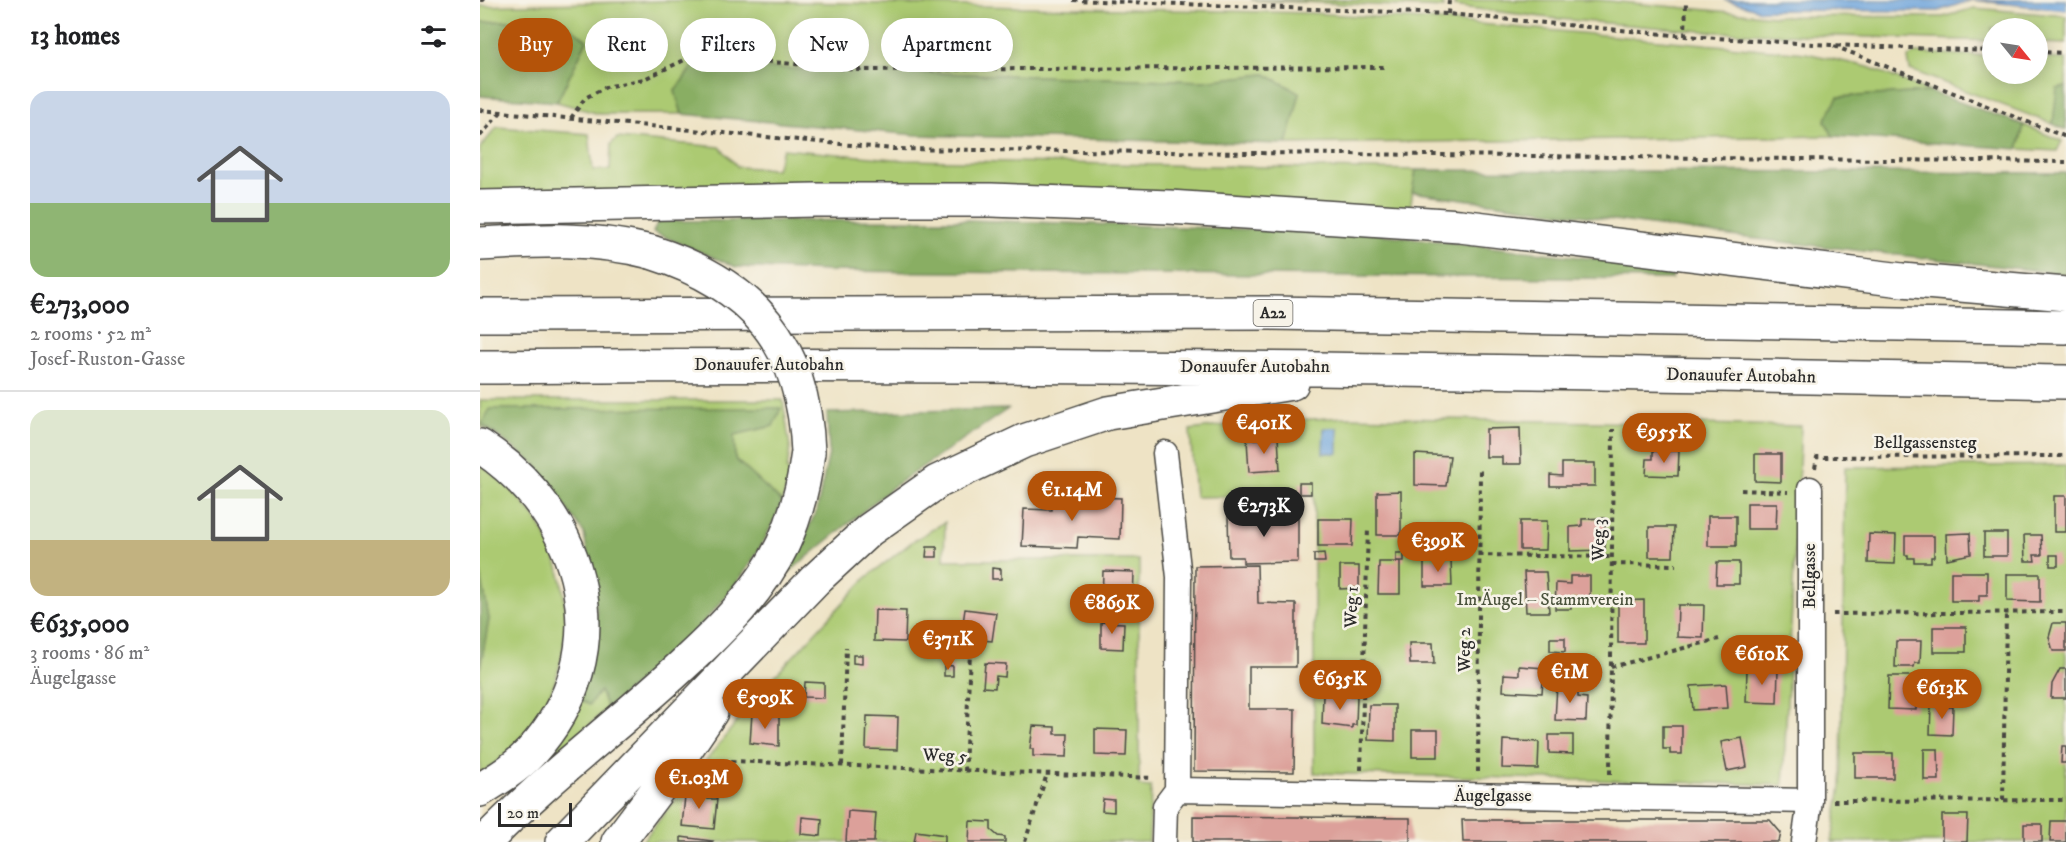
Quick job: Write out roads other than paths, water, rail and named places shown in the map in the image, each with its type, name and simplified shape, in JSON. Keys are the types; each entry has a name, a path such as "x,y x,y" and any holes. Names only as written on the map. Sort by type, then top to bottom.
{"highway":[{"path":"480,207 815,200 991,200 1169,207 1460,226 1902,280 2066,294"},
{"path":"480,243 581,240 651,252 705,272 727,285 767,324 795,373 807,423 808,452 804,484 791,525 777,555 746,601 711,639 668,679 537,791 484,842"},
{"name":"A22","path":"480,315 1271,313 2066,327"},
{"name":"Donauufer Autobahn","path":"480,367 776,364 1382,368 2066,382"},
{"path":"562,842 830,565 905,502 937,482 1024,441 1067,425 1127,409 1382,368"},
{"path":"480,446 502,460 524,480 559,527 573,561 583,610 581,643 575,673 565,700 549,729 530,753 507,773 480,790"},
{"path":"618,842 667,777 762,635"}],"street":[{"path":"1164,842 1179,577 1165,453"},
{"name":"Bellgasse","path":"1804,842 1809,801 1810,491"},
{"name":"Äugelgasse","path":"1167,784 1361,795 1477,797 1610,795 1809,801"}],"water":[{"path":"1724,0 1972,0 1938,11 1760,10"},
{"path":"1972,0 2066,0 2066,10"},
{"path":"1324,428 1338,428 1338,453 1323,453"}],"park label":[{"name":"Im Äugel – Stammverein","path":"1545,600"}]}
